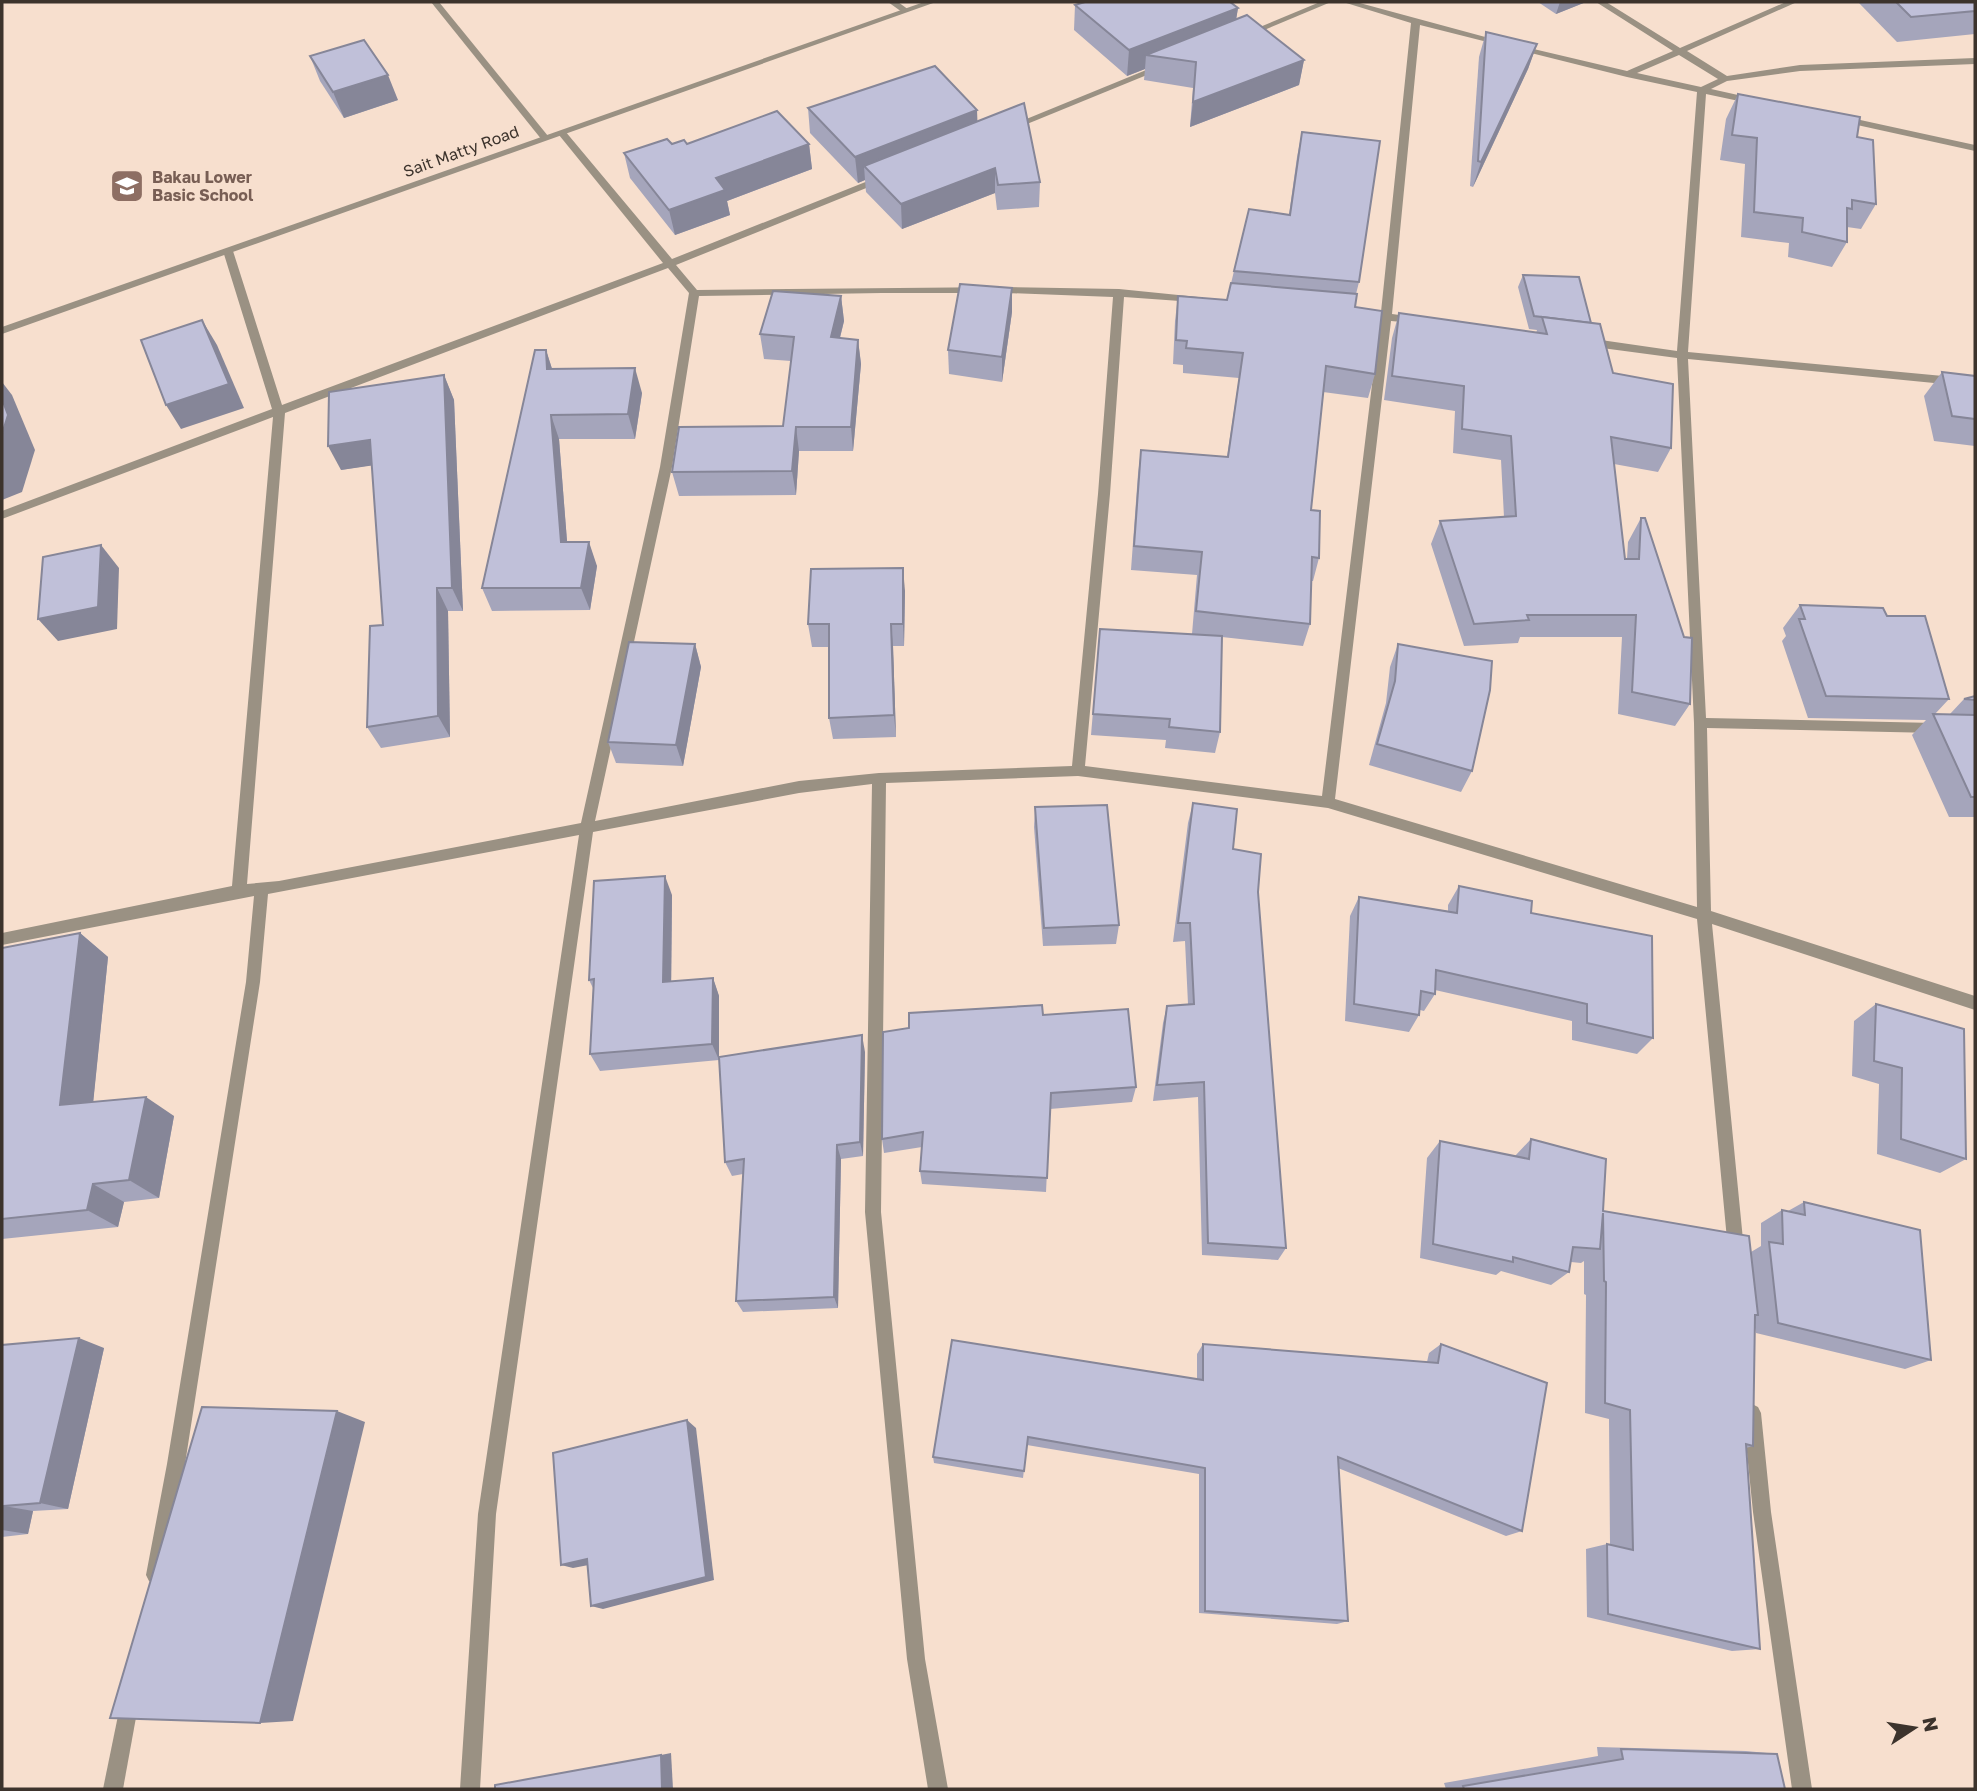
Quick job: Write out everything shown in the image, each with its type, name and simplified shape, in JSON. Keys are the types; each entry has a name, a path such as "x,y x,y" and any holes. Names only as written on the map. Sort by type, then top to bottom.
{"street":[{"path":"435,2 545,138"},
{"path":"892,2 905,10"},
{"name":"Sait Matty Road","path":"2,331 932,2"},
{"path":"1237,38 1326,2"},
{"path":"1346,2 1627,74 1765,103"},
{"path":"1600,2 1725,79"},
{"path":"1627,74 1793,2"},
{"path":"1328,802 1386,316 1416,22"},
{"path":"1702,90 1725,79 1800,68 1975,61"},
{"path":"1006,130 1172,63"},
{"path":"1702,90 1682,355 1700,723 1704,915 1737,1262"},
{"path":"1829,117 1975,148"},
{"path":"470,1789 487,1514 587,826 666,467 694,293 562,133"},
{"path":"2,515 671,263 890,176"},
{"path":"228,251 279,412 239,891"},
{"path":"694,293 968,290 1119,292 1213,301"},
{"path":"1077,771 1104,494 1119,292"},
{"path":"1359,314 1426,321"},
{"path":"1574,341 1682,355 1975,383"},
{"path":"1700,723 1948,729"},
{"path":"2,939 239,891 799,787 879,778 1077,771 1328,802 1704,915 1975,1003"},
{"path":"879,778 873,1212 916,1659 938,1789"},
{"path":"152,1586 176,1464 251,996 262,888"},
{"path":"1751,1401 1762,1512 1802,1789"},
{"path":"113,1789 134,1681"}],"building":[{"path":"1085,2 1230,2 1238,8 1129,50 1075,5"},
{"path":"1896,2 1975,2 1975,11 1911,17"},
{"path":"1247,15 1304,60 1193,102 1196,62 1146,55"},
{"path":"1486,32 1537,44 1481,162 1478,161"},
{"path":"364,40 388,75 333,92 310,56"},
{"path":"935,66 977,110 855,157 808,108"},
{"path":"1738,94 1860,117 1857,137 1873,140 1876,204 1852,200 1852,209 1847,208 1847,242 1802,232 1803,218 1754,212 1757,138 1732,135"},
{"path":"1024,103 1040,182 998,185 995,168 901,204 864,166"},
{"path":"777,111 809,144 716,178 725,190 669,210 624,153 667,139 672,144 684,140 687,144"},
{"path":"1302,132 1380,141 1359,282 1234,271 1249,209 1290,215"},
{"path":"1523,275 1579,277 1591,323 1534,316"},
{"path":"1231,283 1357,294 1355,307 1382,311 1375,374 1326,366 1311,510 1320,511 1319,558 1312,557 1310,624 1196,611 1202,552 1134,546 1141,450 1228,457 1243,353 1186,348 1187,341 1176,340 1178,296 1227,300"},
{"path":"960,284 1012,288 1002,357 948,350"},
{"path":"773,291 841,296 831,337 858,340 851,427 796,427 792,471 672,472 679,427 783,426 794,337 760,334"},
{"path":"1399,313 1547,334 1542,317 1600,324 1613,373 1673,384 1671,448 1611,437 1625,559 1639,559 1641,518 1645,518 1684,637 1692,638 1690,704 1632,692 1636,615 1527,615 1529,620 1474,624 1440,521 1516,516 1511,436 1462,429 1464,386 1392,376"},
{"path":"202,320 229,384 166,405 141,340"},
{"path":"535,350 546,350 547,369 635,368 628,414 551,415 561,542 589,542 581,588 482,588"},
{"path":"1942,372 1975,376 1975,419 1952,416"},
{"path":"444,375 452,588 437,588 438,716 367,727 370,626 383,625 370,440 328,446 329,392"},
{"path":"2,399 8,415 2,434"},
{"path":"101,545 98,607 38,619 43,557"},
{"path":"903,568 903,624 891,624 894,715 829,718 829,624 808,624 811,569"},
{"path":"1800,605 1883,608 1887,616 1925,616 1949,699 1826,696 1799,619 1805,619"},
{"path":"1100,629 1222,636 1220,732 1169,727 1170,719 1093,714"},
{"path":"629,642 695,644 676,745 608,742"},
{"path":"1398,644 1492,661 1490,690 1472,771 1377,744 1395,681"},
{"path":"1933,714 1975,715 1975,797 1971,797"},
{"path":"1193,803 1237,809 1233,849 1261,854 1258,892 1286,1248 1208,1243 1204,1082 1157,1085 1167,1006 1194,1004 1190,923 1178,923"},
{"path":"1107,805 1119,925 1044,928 1035,807"},
{"path":"665,876 663,982 713,978 712,1044 590,1054 594,979 589,980 594,881"},
{"path":"1459,886 1532,901 1531,913 1652,936 1653,1038 1587,1023 1587,1004 1436,970 1435,994 1421,991 1419,1015 1354,1004 1359,897 1457,913"},
{"path":"80,933 60,1105 146,1097 129,1180 93,1184 87,1210 2,1219 2,948"},
{"path":"1876,1004 1964,1029 1966,1159 1901,1139 1902,1068 1874,1061"},
{"path":"1042,1005 1043,1015 1128,1009 1136,1087 1051,1093 1047,1178 920,1171 923,1132 882,1139 883,1032 909,1028 909,1013"},
{"path":"862,1035 860,1142 837,1145 834,1297 736,1301 744,1159 725,1162 719,1057"},
{"path":"1531,1139 1606,1159 1603,1211 1749,1236 1758,1315 1755,1315 1753,1446 1746,1444 1760,1649 1608,1614 1607,1544 1633,1550 1630,1410 1605,1403 1606,1282 1603,1213 1600,1249 1573,1247 1569,1272 1513,1257 1513,1262 1433,1244 1440,1141 1529,1159"},
{"path":"1804,1202 1920,1230 1931,1360 1778,1323 1769,1242 1783,1244 1782,1210 1805,1215"},
{"path":"79,1338 40,1503 4,1506 2,1516 2,1345"},
{"path":"952,1340 1203,1380 1203,1344 1438,1363 1441,1344 1547,1383 1522,1531 1338,1457 1348,1621 1205,1611 1205,1468 1028,1437 1024,1471 933,1457"},
{"path":"202,1407 337,1411 260,1723 110,1718"},
{"path":"687,1420 706,1577 591,1606 587,1559 561,1565 553,1453"},
{"path":"1621,1749 1777,1754 1785,1789 1464,1789 1463,1786 1623,1759"},
{"path":"661,1755 662,1789 495,1789 495,1785"}],"place":[{"name":"Bakau Lower Basic School","path":"127,186"}]}
